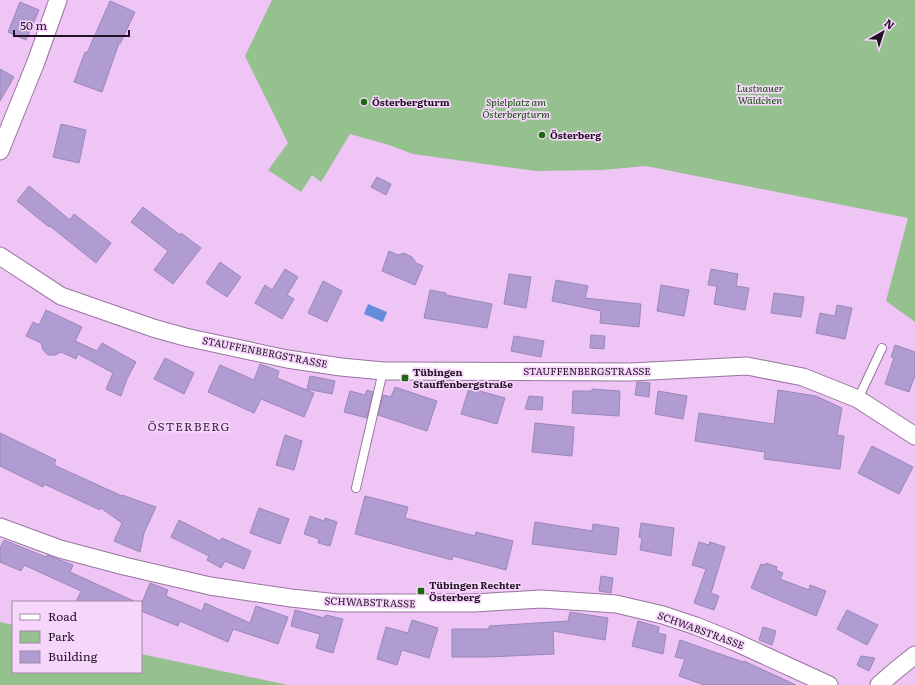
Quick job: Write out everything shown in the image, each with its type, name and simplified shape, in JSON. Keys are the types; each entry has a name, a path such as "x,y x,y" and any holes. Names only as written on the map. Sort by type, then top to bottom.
{"street":[{"path":"0,151 36,62 58,0"},
{"name":"STAUFFENBERGSTRASSE","path":"0,256 61,296 160,330 185,337 287,359 383,371 631,372 747,366 803,377 858,399 915,436"},
{"name":"SCHWABSTRASSE","path":"0,527 60,548 124,566 210,586 299,599 338,603 474,603 541,599 616,604 663,615 696,626 739,643 829,685"},
{"path":"879,685 915,655"}],"lane":[{"path":"858,399 882,348"},
{"path":"356,488 383,371"}],"green space":[{"name":"Lustnauer Wäldchen","path":"272,0 915,0 915,322 886,301 908,218 646,166 602,170 536,171 413,154 389,145 350,134 321,182 312,175 301,192 268,170 288,143 245,56"},
{"path":"0,622 12,625 12,673 142,673 142,654 288,685 0,685"}],"water":[{"path":"368,304 387,312 383,322 364,314"}],"building":[{"path":"110,1 135,12 120,44 119,43 102,92 74,82 85,52 87,53"},
{"path":"20,2 39,10 26,40 8,32"},
{"path":"0,69 14,77 0,101"},
{"path":"61,124 86,130 79,163 53,157"},
{"path":"377,177 391,184 386,195 371,187"},
{"path":"29,186 70,220 74,214 111,243 96,263 17,201"},
{"path":"143,207 180,235 181,233 201,248 173,284 154,270 168,251 131,222"},
{"path":"389,251 398,255 404,253 412,257 416,263 423,266 415,285 382,271"},
{"path":"220,262 241,277 227,297 206,283"},
{"path":"285,269 298,277 287,295 294,299 282,319 255,303 265,285 272,290"},
{"path":"711,269 738,274 736,286 749,288 745,310 714,304 717,286 708,285"},
{"path":"509,274 531,277 526,308 504,304"},
{"path":"556,280 588,286 585,298 641,304 639,327 600,323 601,311 552,301"},
{"path":"323,281 342,291 327,322 308,313"},
{"path":"661,285 689,290 684,316 657,311"},
{"path":"430,290 446,293 446,295 492,304 487,328 424,318"},
{"path":"774,293 804,297 801,317 771,313"},
{"path":"837,305 852,308 845,339 816,333 820,313 835,316"},
{"path":"46,310 82,327 75,341 97,351 102,343 136,362 127,379 121,396 106,389 113,373 78,354 76,359 61,352 55,355 48,355 43,350 41,343 26,336 33,322 39,325"},
{"path":"591,335 605,336 604,349 590,348"},
{"path":"514,336 544,341 541,357 511,351"},
{"path":"895,345 915,352 915,375 909,392 885,384 894,358 891,357"},
{"path":"165,358 194,373 184,394 154,379"},
{"path":"260,364 279,371 277,378 314,393 304,417 261,399 254,413 208,392 220,365 254,380"},
{"path":"310,376 335,381 332,394 307,389"},
{"path":"637,382 650,383 649,397 635,395"},
{"path":"395,387 437,401 427,431 378,415 383,395 391,397"},
{"path":"469,388 505,398 497,424 461,414"},
{"path":"592,389 620,391 619,416 572,413 573,391 592,391"},
{"path":"367,390 373,392 367,418 344,412 350,391 365,395"},
{"path":"778,390 816,396 842,408 837,435 844,436 840,469 764,459 765,452 695,441 699,413 774,424"},
{"path":"658,391 687,396 683,419 655,414"},
{"path":"529,396 543,397 542,410 525,409"},
{"path":"535,423 574,427 572,456 532,452"},
{"path":"0,433 56,460 54,465 122,496 156,507 144,533 140,552 114,541 122,523 101,508 100,510 44,484 43,487 0,466"},
{"path":"285,435 302,441 294,470 276,465"},
{"path":"872,446 913,467 899,494 858,473"},
{"path":"365,496 408,507 405,518 475,536 476,532 513,541 506,570 453,556 452,560 355,534"},
{"path":"259,508 289,519 280,544 250,533"},
{"path":"310,516 324,521 325,518 337,522 330,546 318,543 319,539 304,534"},
{"path":"179,520 220,541 222,538 251,551 244,569 225,561 221,568 207,560 209,556 171,537"},
{"path":"535,522 592,531 593,524 619,528 616,555 532,544"},
{"path":"641,523 674,528 671,556 640,550 642,538 639,537"},
{"path":"4,540 46,557 47,555 73,565 70,572 134,601 76,601 81,591 24,565 21,571 0,562 0,548"},
{"path":"699,542 709,545 710,542 725,547 711,593 719,596 714,610 694,603 706,569 692,565"},
{"path":"766,563 777,567 776,570 783,573 780,579 809,590 810,585 826,591 816,616 751,588 761,564 765,565"},
{"path":"601,576 613,578 611,593 599,591"},
{"path":"150,583 168,590 166,596 202,611 205,603 250,623 256,606 288,617 278,644 233,629 228,642 180,621 178,626 142,611 142,603"},
{"path":"295,610 324,618 326,615 343,619 333,653 316,648 320,634 291,626"},
{"path":"847,610 878,625 867,645 837,629"},
{"path":"570,612 608,618 605,640 553,631 554,654 452,657 452,629 489,629 489,626 568,621"},
{"path":"412,620 438,628 429,658 402,650 397,665 377,659 386,627 408,633"},
{"path":"638,621 659,627 658,633 666,635 663,654 632,646"},
{"path":"763,627 776,631 772,645 759,640"},
{"path":"680,640 743,662 744,661 796,685 704,685 679,676 685,659 675,657"},
{"path":"861,656 875,658 869,671 857,665"}],"place":[{"name":"Österbergturm","path":"364,102"},
{"name":"Österberg","path":"542,135"},
{"name":"Tübingen Stauffenbergstraße","path":"405,378"},
{"name":"Tübingen Rechter Österberg","path":"421,591"}],"district":[{"name":"ÖSTERBERG","path":"189,427"}],"park label":[{"name":"Spielplatz am Österbergturm","path":"516,108"}]}
